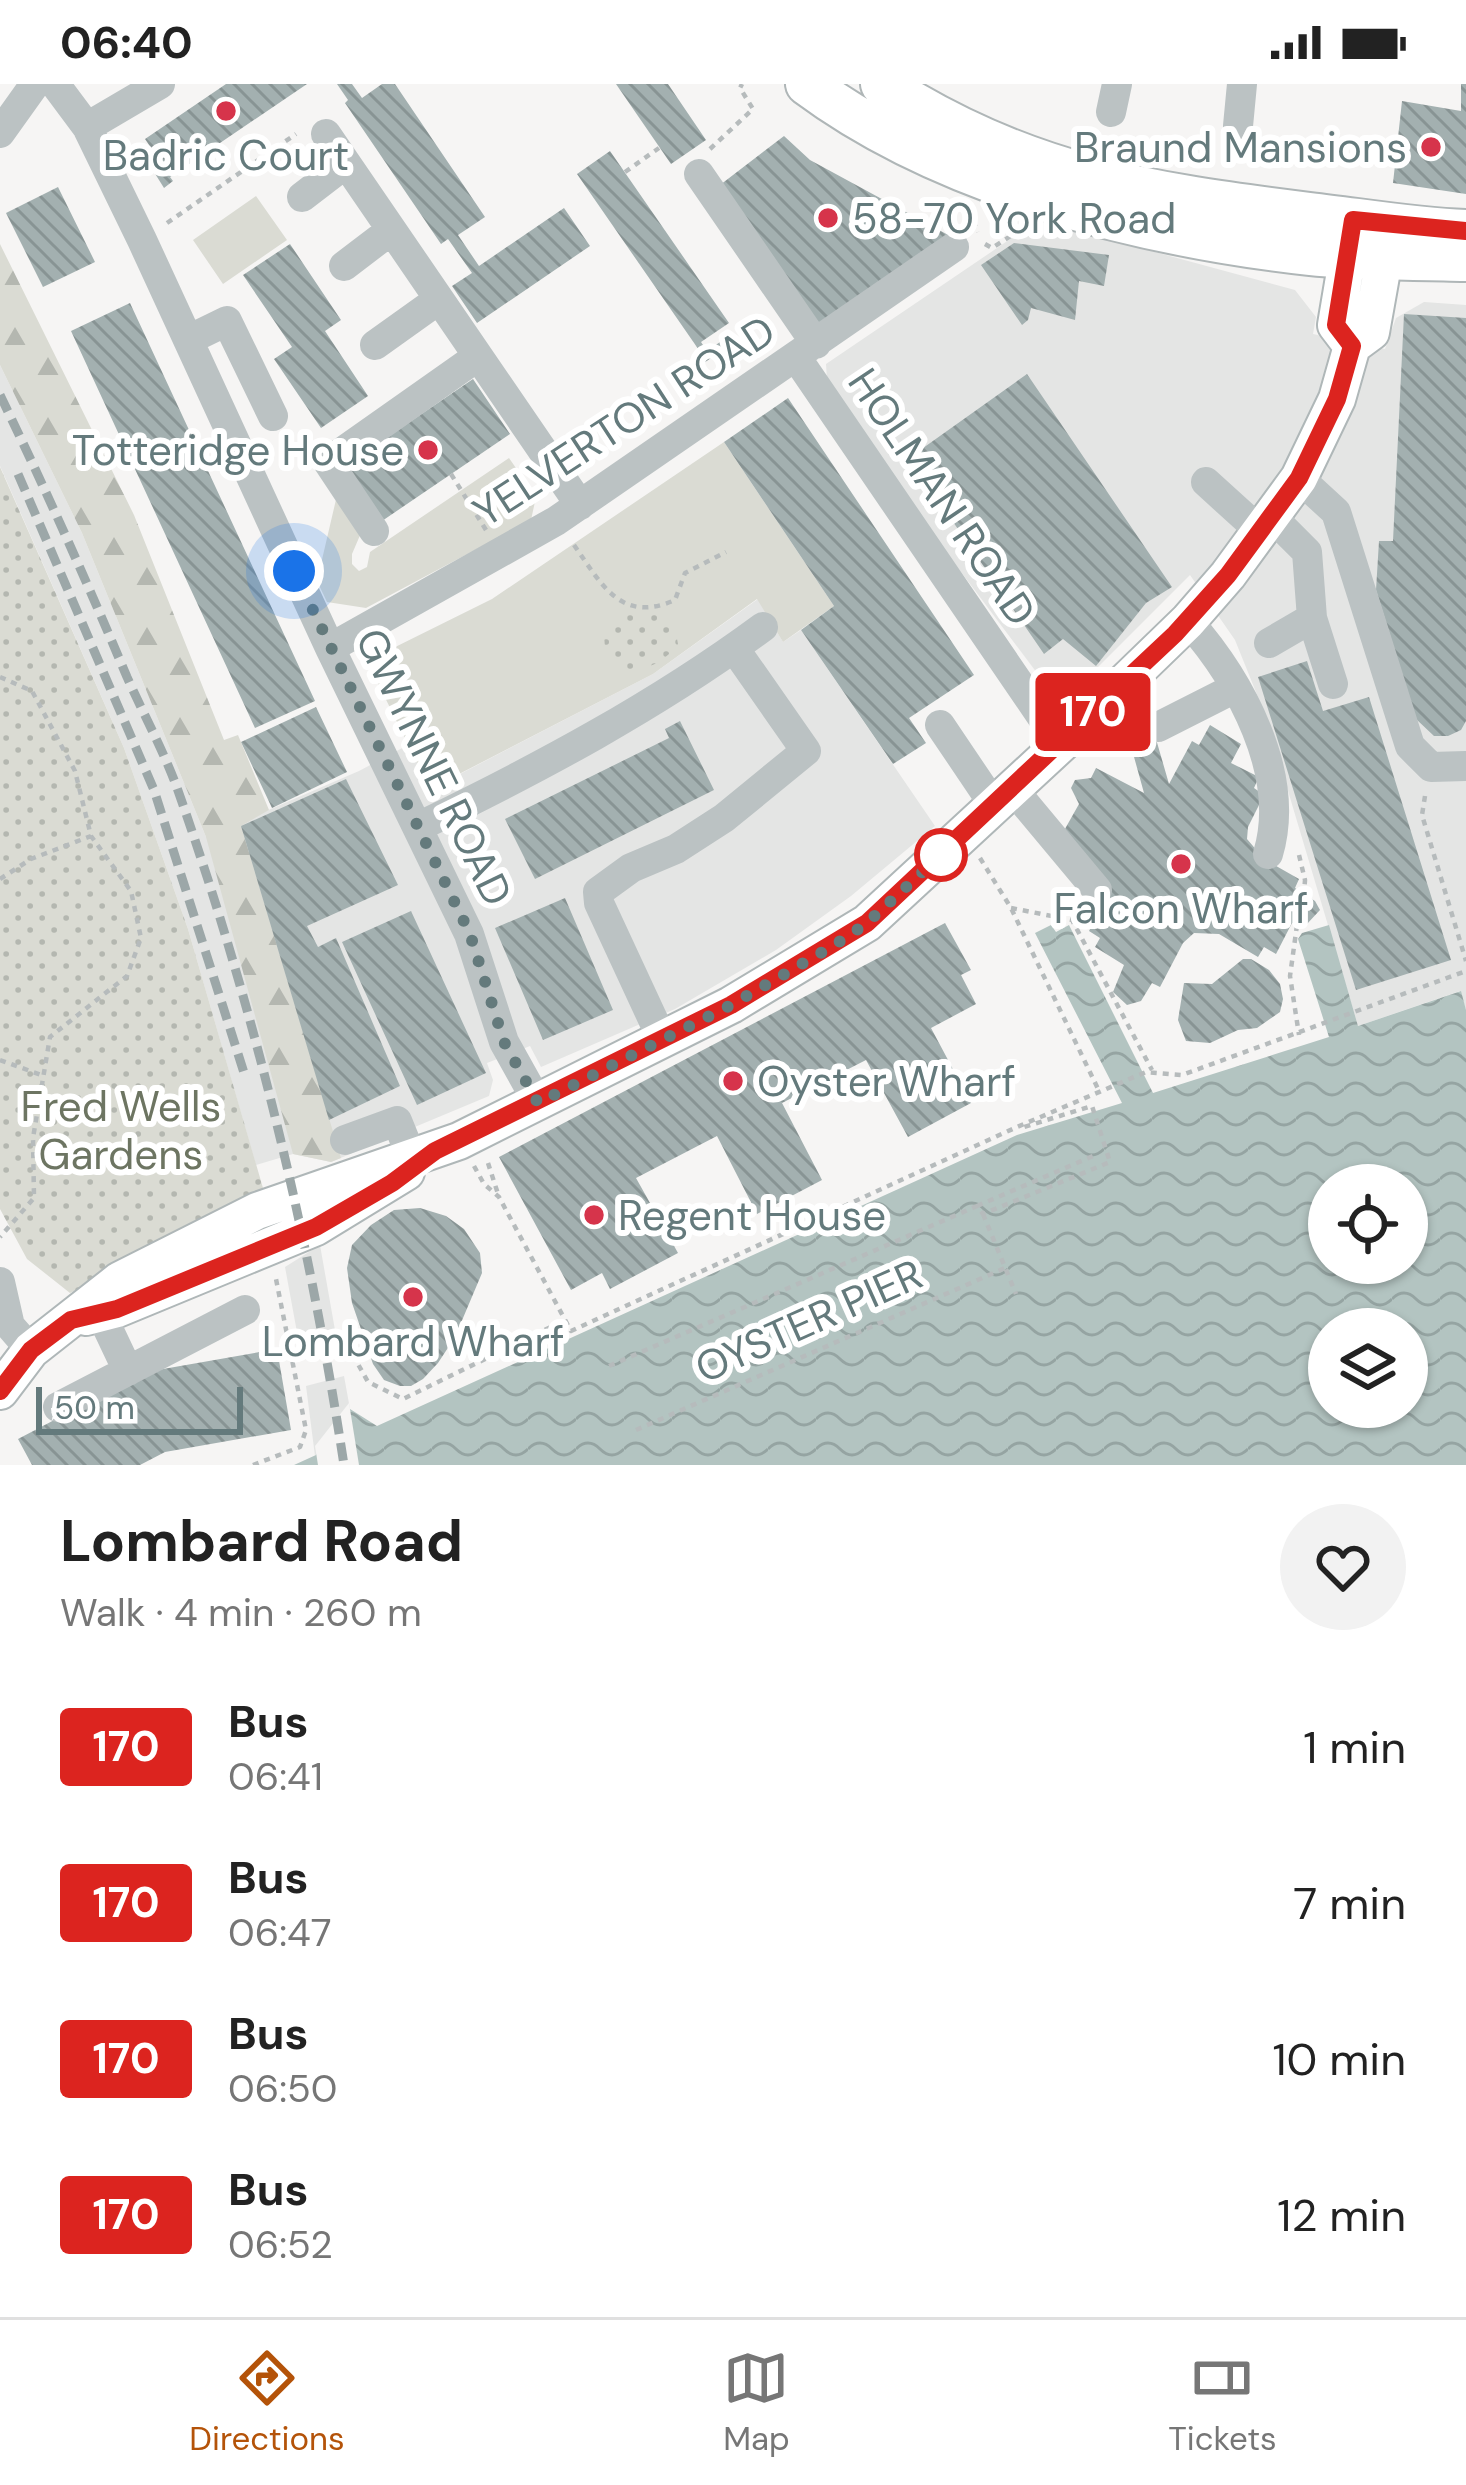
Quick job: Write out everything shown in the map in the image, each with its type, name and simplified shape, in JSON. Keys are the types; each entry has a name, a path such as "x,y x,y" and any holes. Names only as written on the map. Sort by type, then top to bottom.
{"highway":[{"path":"807,84 891,138 958,167 1046,198 1146,224 1246,244 1466,231"},
{"path":"894,87 950,127 1052,169 1466,260"}],"main road":[{"path":"86,1317 120,1280 257,1210 435,1150 538,1103 663,1041 867,923 1188,621 1267,525 1299,478 1337,399 1352,346 1336,325 1369,239"},
{"path":"0,1390 31,1350 86,1317 316,1227 392,1183 435,1150"}],"street":[{"path":"0,133 35,84"},
{"name":"GWYNNE ROAD","path":"55,84 87,127 142,240 329,648 470,934 504,1042 538,1103"},
{"path":"87,127 160,84"},
{"path":"1238,126 1242,84"},
{"path":"326,134 477,357 568,513"},
{"path":"302,197 345,164"},
{"name":"HOLMAN ROAD","path":"696,184 1044,720 1063,742"},
{"path":"344,266 390,231"},
{"name":"YELVERTON ROAD","path":"329,648 501,555 568,513 966,244"},
{"path":"375,345 438,300"},
{"path":"188,340 227,321 273,416"},
{"path":"374,531 328,462 477,357"},
{"path":"1299,478 1336,512 1411,746 1431,767 1466,766"},
{"path":"1206,482 1307,552 1312,618 1334,683"},
{"path":"1269,643 1312,618"},
{"path":"1188,621 1219,658 1250,718 1274,789 1276,826 1268,854"},
{"path":"418,827 535,770 763,627"},
{"path":"663,1041 598,903 598,892 631,868 676,849 724,818 806,751 734,648"},
{"path":"1158,727 1235,688"},
{"path":"940,725 1003,797 1097,890"},
{"path":"345,1141 397,1121 435,1150"},
{"path":"0,1282 10,1326 31,1350"},
{"path":"58,1407 245,1310"},
{"path":"86,1317 128,1371"}],"path":[{"path":"696,184 692,166 753,109 742,84"},
{"path":"142,240 316,120 326,134"},
{"path":"625,172 659,148"},
{"path":"965,206 978,227 966,244 992,248 1035,219 1046,198"},
{"path":"451,474 501,555"},
{"path":"568,513 596,578 620,603 652,610 675,600 686,573 726,552"},
{"path":"0,677 32,691 75,771 91,836 131,892 141,938 127,976 50,1037 33,1138 34,1198 0,1237"},
{"path":"1431,767 1422,815 1466,961"},
{"path":"964,832 1011,908 1100,1093"},
{"path":"0,878 91,836"},
{"path":"1011,908 1072,920 1149,1071"},
{"path":"1297,925 1290,976 1299,1036"},
{"path":"494,1175 499,1197 571,1331 1149,1071 1182,1076 1466,971"},
{"path":"0,1060 44,1076"},
{"path":"982,1214 1110,1162 1092,1106 1034,1127 1017,1127"},
{"path":"435,1150 499,1197"},
{"name":"OYSTER PIER","path":"609,1366 1093,1156"},
{"path":"977,1206 1016,1294"},
{"path":"253,1465 300,1447 306,1430 270,1245"},
{"name":"OYSTER PIER","path":"636,1430 1005,1268"},
{"path":"340,1353 354,1357 368,1382 403,1399 566,1320"},
{"path":"294,1371 302,1367"}],"shaded area":[{"path":"1048,223 1295,290 1316,317 1313,334 1385,349 1396,318 1424,302 1466,305 1466,1010 1460,991 1358,1026 1266,717 1235,640 1190,575 1086,679 1061,689 1037,673 928,528 827,380 826,364 1031,225"},
{"path":"0,365 82,533 206,837 408,745 431,789 653,674 758,599 783,642 801,630 935,826 776,950 675,1009 541,1067 530,1046 487,1063 493,1080 489,1096 331,1162 293,1154 256,1165 188,929 124,748 0,466"},
{"path":"320,1245 335,1330 299,1343 285,1267"},
{"path":"344,1376 350,1409 315,1456 306,1386"}],"green space":[{"path":"256,196 287,240 223,284 193,240"},
{"path":"0,244 134,515 224,740 238,735 269,810 241,826 341,1158 331,1162 293,1154 206,837 82,533 0,365"},
{"path":"724,442 834,606 783,642 757,599 653,674 430,789 367,661 492,599"},
{"path":"509,458 536,497 531,520 366,608 327,602 317,581 338,491 364,526 352,554 352,564 359,571 367,567 370,552"},
{"name":"Fred Wells Gardens","path":"0,467 124,748 188,929 265,1195 70,1293 27,1259 0,1209"},
{"path":"659,612 674,623 678,644 671,652 645,668 626,669 606,662 604,634 619,614"}],"water":[{"path":"1051,925 1056,932 1069,925 1153,1093 1329,1037 1298,939 1302,933 1329,925 1358,1026 1461,991 1466,1010 1466,1465 294,1465 316,1455 350,1409 377,1426 1017,1135 1122,1103 1035,933"}],"pier":[{"path":"349,1403 359,1465 318,1465 315,1446"}],"building":[{"name":"Badric Court","path":"226,84 307,84 170,177 173,181 164,188 149,164 158,158 145,139"},
{"path":"337,84 352,84 362,98 382,84 395,84 485,217 458,235 479,266 564,208 590,246 477,323 452,286 472,273 448,239 441,244 345,103 348,100"},
{"path":"616,84 668,84 706,140 671,164"},
{"name":"Braund Mansions","path":"1461,84 1466,84 1466,194 1393,183 1402,101 1461,111"},
{"name":"58-70 York Road","path":"784,136 810,160 950,236 824,326 810,320 720,185"},
{"path":"610,151 729,323 701,342 707,351 720,342 724,349 701,365 695,357 701,353 577,174"},
{"path":"58,187 95,262 43,287 6,213"},
{"path":"1014,243 1109,255 1104,286 1079,281 1075,320 1031,308 1022,325 981,265"},
{"path":"290,244 341,320 325,331 368,396 321,428 274,359 292,347 243,275"},
{"path":"130,303 315,701 255,728 71,331"},
{"path":"1404,314 1466,318 1466,721 1461,730 1448,736 1434,736 1416,719 1376,590 1379,541 1393,541"},
{"path":"1027,374 1172,587 1146,603 1096,666 1063,639 1044,654 909,458"},
{"name":"Totteridge House","path":"473,379 510,434 382,521 345,466"},
{"path":"788,398 974,675 909,718 926,743 893,764 801,630 834,606 724,442"},
{"path":"1307,661 1323,711 1369,697 1451,960 1356,990 1258,677"},
{"path":"316,707 347,772 272,808 241,742"},
{"path":"680,721 714,790 535,879 505,819 669,738 665,729"},
{"name":"Falcon Wharf","path":"1210,725 1241,744 1231,763 1259,777 1254,788 1264,795 1247,839 1264,859 1299,879 1295,888 1320,910 1306,925 1292,923 1276,954 1264,947 1258,957 1219,934 1194,933 1183,943 1160,987 1152,983 1141,1001 1127,1005 1113,992 1124,965 1095,947 1100,938 1089,931 1107,896 1061,836 1079,804 1071,788 1075,780 1091,778 1096,768 1144,793 1131,746 1156,739 1169,784 1192,741 1199,745"},
{"path":"346,779 398,885 307,926 318,947 336,938 400,1086 329,1120 241,826"},
{"path":"565,898 613,1010 543,1040 495,928"},
{"path":"411,911 486,1073 417,1105 342,942"},
{"path":"945,923 971,970 961,975 976,1004 931,1028 971,1103 908,1137 866,1060 782,1103 822,1180 757,1214 717,1136 636,1178 678,1253 610,1289 602,1273 571,1290 499,1157"},
{"path":"1243,959 1269,970 1280,984 1280,1012 1257,1028 1238,1030 1210,1043 1186,1041 1178,1020 1184,983 1212,984"},
{"name":"Lombard Wharf","path":"420,1208 446,1216 464,1229 480,1253 482,1273 455,1337 438,1363 423,1379 400,1386 384,1380 373,1364 352,1303 347,1268 352,1245 371,1225 394,1210"},
{"path":"277,1349 291,1430 165,1452 140,1465 32,1465 18,1439 146,1372"}],"railway":[{"path":"0,395 165,758 204,868 276,1121 314,1293 344,1465"},
{"path":"18,474 154,790 246,1079"}],"bus line":[{"name":"170","path":"0,1391 31,1350 71,1320 117,1309 316,1227 392,1183 435,1151 731,1005 867,923 1175,634 1273,518 1318,441 1337,399 1352,346 1336,325 1353,220 1466,231"}],"place":[{"name":"Badric Court","path":"226,111"},
{"name":"Braund Mansions","path":"1431,147"},
{"name":"58-70 York Road","path":"828,218"},
{"name":"Totteridge House","path":"428,450"},
{"name":"Falcon Wharf","path":"1181,864"},
{"name":"Oyster Wharf","path":"733,1081"},
{"name":"Regent House","path":"594,1215"},
{"name":"Lombard Wharf","path":"413,1297"}],"route":[{"path":"294,571 470,934 504,1042 538,1103 731,1005 833,946 867,923 941,855"}]}
